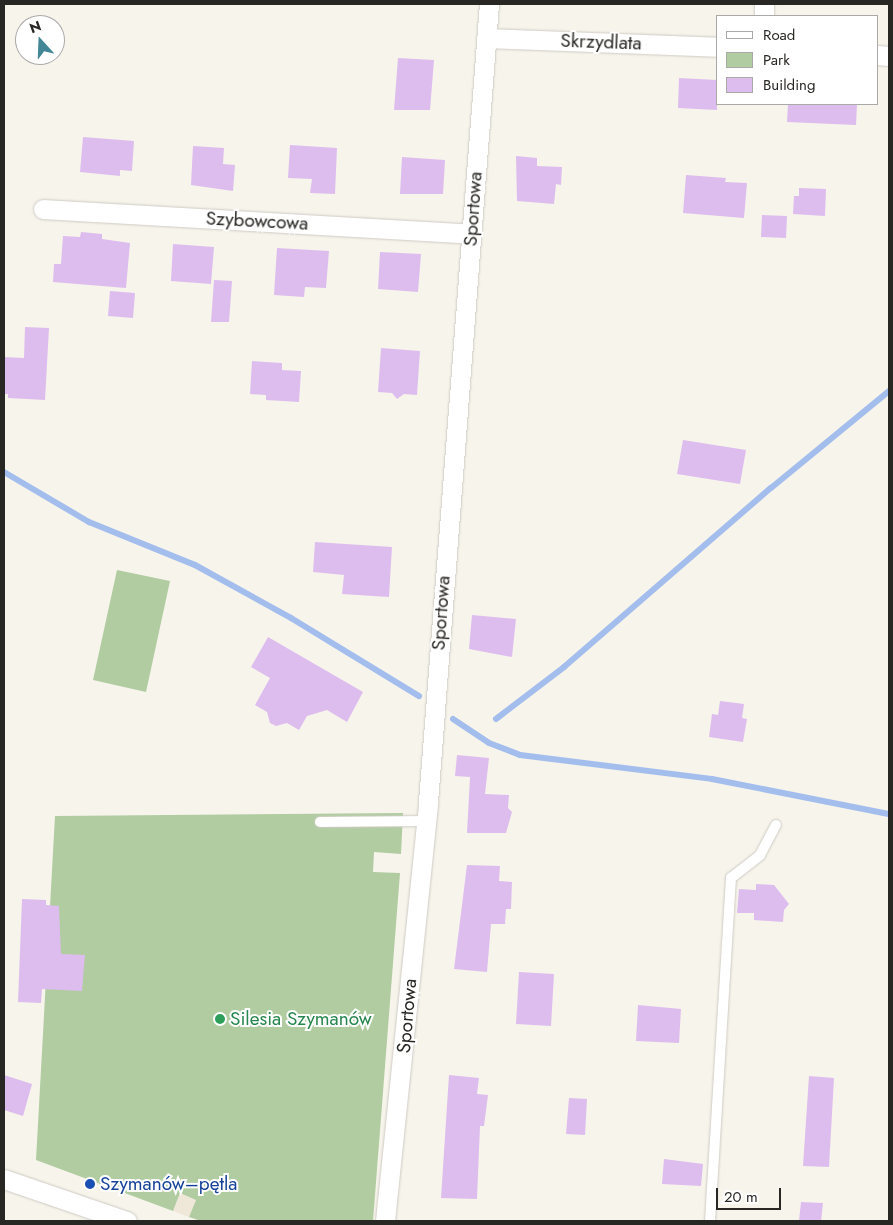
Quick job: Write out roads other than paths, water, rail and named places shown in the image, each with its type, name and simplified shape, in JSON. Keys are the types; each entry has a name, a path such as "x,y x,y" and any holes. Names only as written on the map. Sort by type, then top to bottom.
{"street":[{"name":"Sportowa","path":"386,1221 425,820 489,4"},
{"name":"Skrzydlata","path":"486,38 716,47"},
{"name":"Szybowcowa","path":"43,209 471,234"},
{"path":"5,1179 127,1221"}],"lane":[{"path":"320,822 425,820"},
{"path":"710,1221 730,878 760,855 776,825"}],"waterway":[{"path":"496,719 564,667 771,488 889,391"},
{"path":"4,472 89,522 195,565 291,618 419,696"},
{"path":"453,719 489,743 520,755 712,779 889,814"}],"place":[{"name":"Silesia Szymanów","path":"220,1019"},
{"name":"Szymanów–pętla","path":"90,1184"}]}
